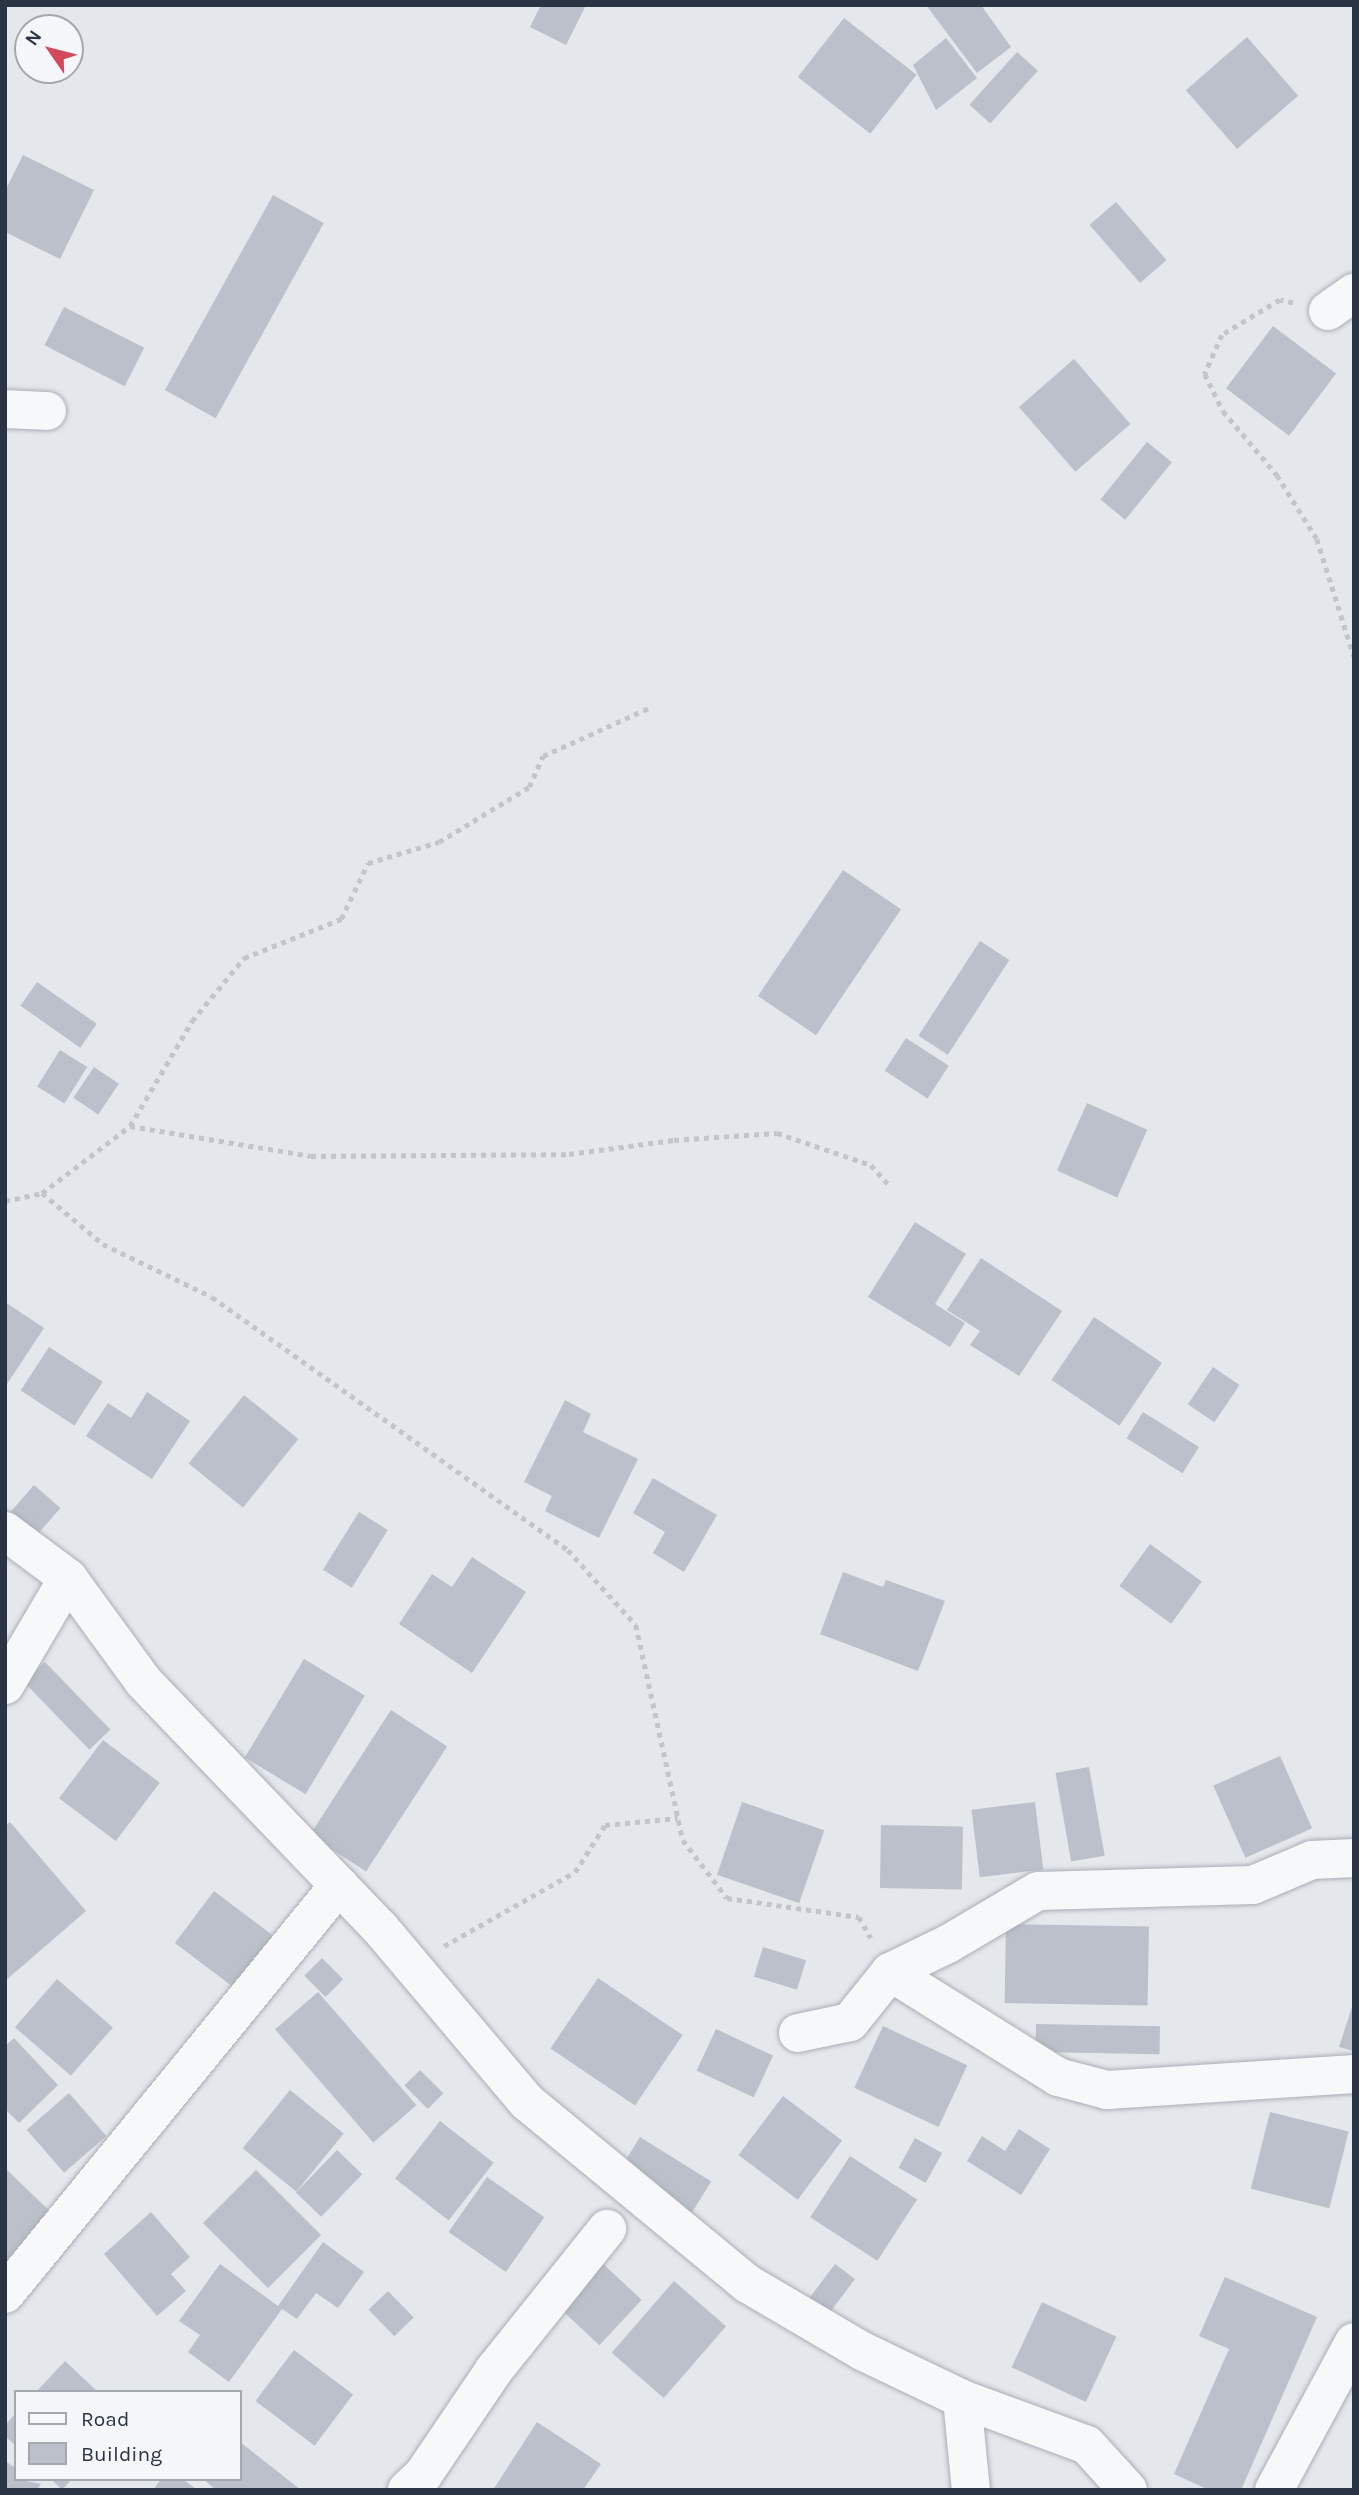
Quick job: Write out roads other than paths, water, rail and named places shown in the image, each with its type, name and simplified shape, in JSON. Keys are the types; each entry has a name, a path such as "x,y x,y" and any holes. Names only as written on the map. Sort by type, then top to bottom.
{"street":[{"path":"5,409 47,411"},
{"path":"5,1531 68,1578 143,1681 339,1885 409,1962 527,2102 748,2284 862,2351 961,2399 1087,2445 1128,2490"},
{"path":"5,1685 68,1578"},
{"path":"798,2033 850,2022 890,1972 948,1944 1038,1891 1253,1885 1312,1860 1354,1858"},
{"path":"5,2294 339,1885"},
{"path":"890,1972 1058,2077 1107,2090 1354,2074"},
{"path":"424,2485 494,2370 607,2229"},
{"path":"1274,2490 1354,2342"},
{"path":"961,2399 971,2490"}]}
